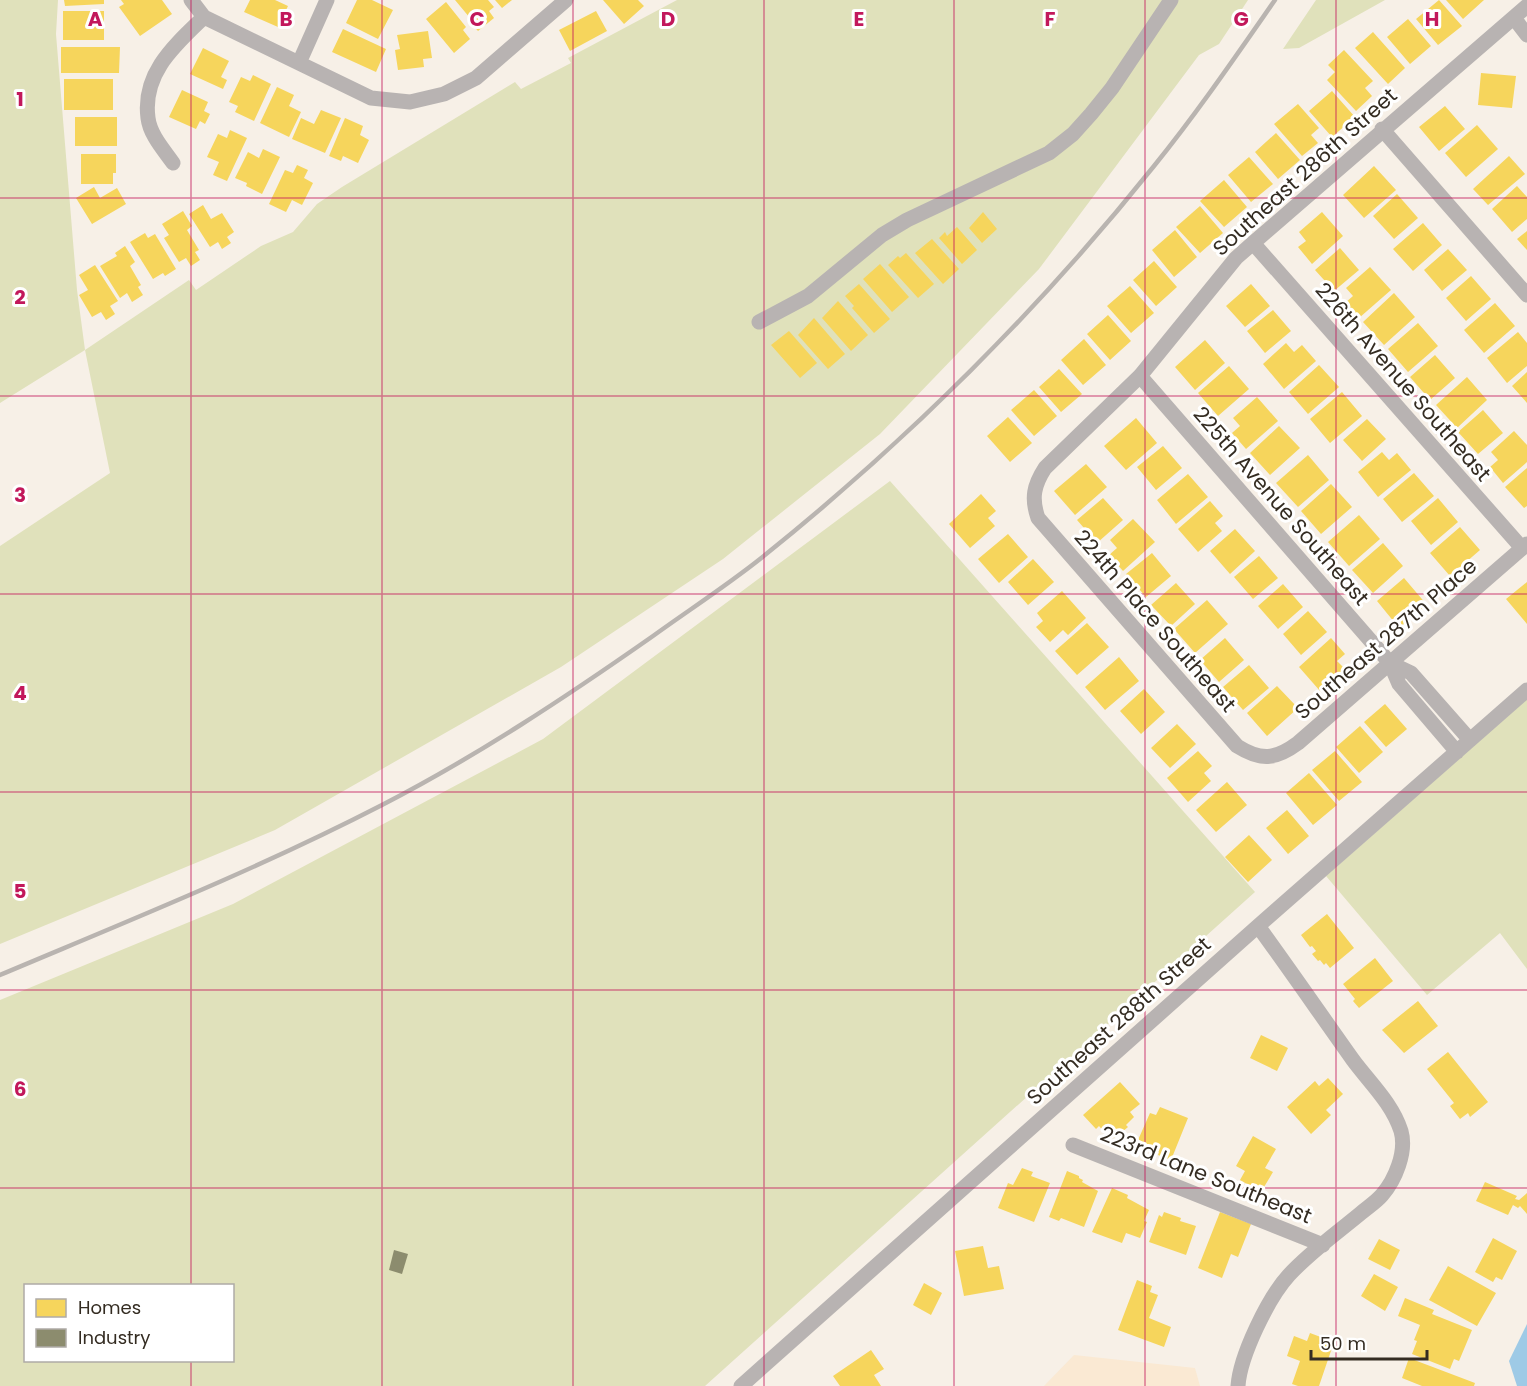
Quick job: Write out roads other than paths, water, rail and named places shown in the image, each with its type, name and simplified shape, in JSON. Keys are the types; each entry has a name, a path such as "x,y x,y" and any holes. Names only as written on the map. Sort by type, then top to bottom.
{"street":[{"path":"191,0 204,17 371,98 410,102 430,99 476,78 566,0"},
{"path":"299,63 327,0"},
{"path":"759,322 808,296 882,235 907,220 1048,153 1073,134 1112,88 1171,0"},
{"name":"Southeast 286th Street","path":"1033,492 1045,468 1140,376 1236,258 1527,6"},
{"path":"173,163 153,133 148,119 149,90 162,61 204,17"},
{"path":"1514,18 1527,35"},
{"path":"1383,129 1527,295"},
{"name":"226th Avenue Southeast","path":"1253,243 1525,546"},
{"name":"225th Avenue Southeast","path":"1140,376 1390,663 1399,684 1457,752"},
{"name":"224th Place Southeast","path":"1033,492 1034,508 1038,518 1237,746 1252,756 1267,758"},
{"name":"Southeast 287th Place","path":"1267,758 1280,754 1298,743 1525,546"},
{"name":"225th Avenue Southeast","path":"1390,663 1411,673 1470,740"},
{"name":"Southeast 288th Street","path":"741,1386 1527,690"},
{"path":"1238,1386 1256,1331 1278,1288 1299,1264 1382,1195 1395,1174 1400,1159 1402,1135 1395,1117 1377,1087 1356,1062 1258,926"},
{"name":"223rd Lane Southeast","path":"1073,1144 1323,1245"}],"water":[{"path":"1527,1324 1527,1386 1517,1386 1509,1361"}],"railway":[{"path":"0,975 240,873 417,786 487,746 554,703 747,569 814,515 918,422 1017,323 1110,220 1154,166 1201,105 1275,0"}]}
